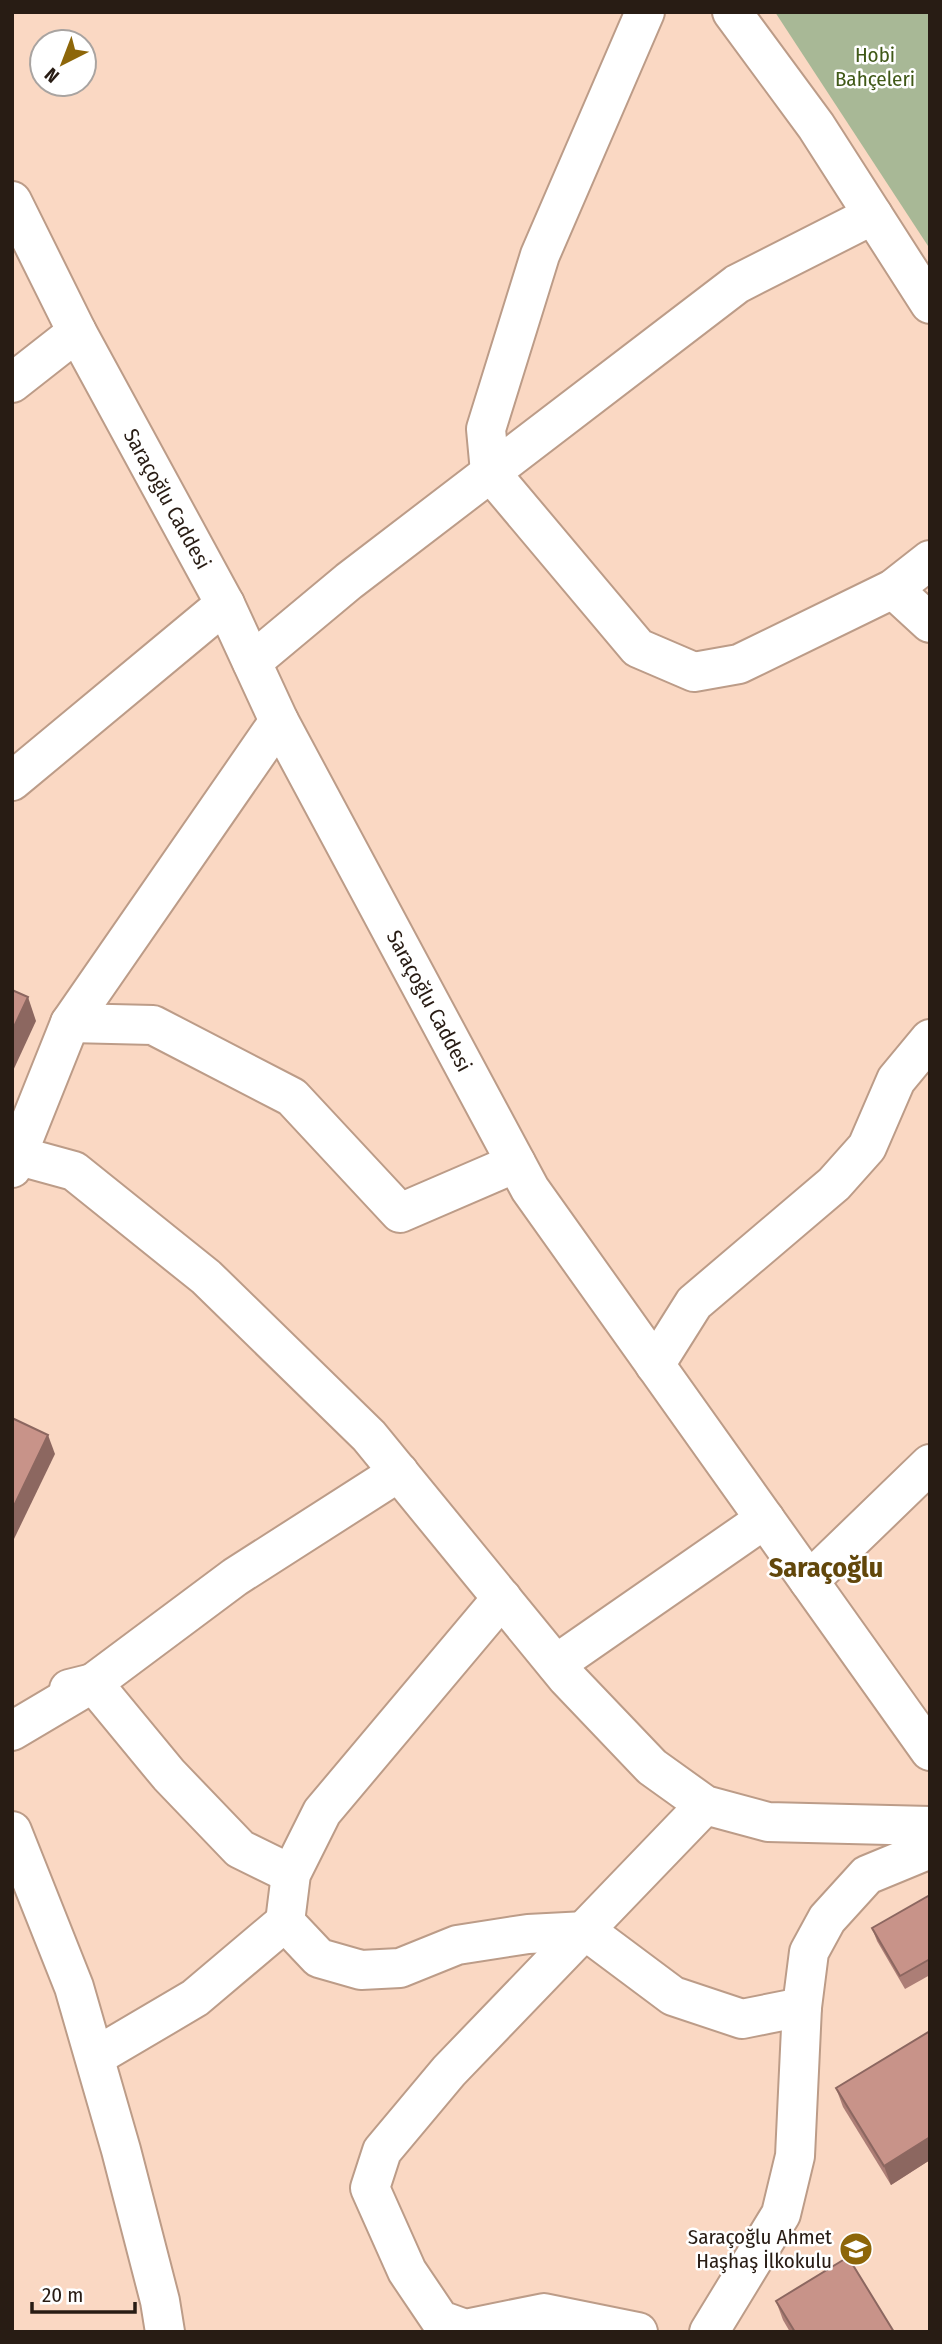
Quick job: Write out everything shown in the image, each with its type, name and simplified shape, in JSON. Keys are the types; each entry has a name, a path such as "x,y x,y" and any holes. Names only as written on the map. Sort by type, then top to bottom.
{"street":[{"path":"645,12 540,255 486,429 490,472 638,648 694,672 739,664 893,589 930,560"},
{"path":"732,12 816,126 930,304"},
{"name":"Saraçoğlu Caddesi","path":"12,201 77,332 225,604 279,721 530,1189 809,1581 926,1738"},
{"path":"252,662 349,581 737,284 873,215"},
{"path":"12,383 77,332"},
{"path":"893,589 930,623"},
{"path":"12,781 225,604"},
{"path":"279,721 70,1023 14,1159 74,1171 206,1277 369,1436 556,1664 653,1767 705,1805 768,1822 930,1826"},
{"path":"70,1023 153,1025 292,1097 400,1213 516,1163"},
{"path":"655,1365 694,1303 834,1184 867,1147 896,1080 930,1039"},
{"path":"809,1581 930,1464"},
{"path":"12,1731 93,1683 235,1577 399,1472"},
{"path":"556,1664 765,1519"},
{"path":"94,2057 195,1998 285,1922 290,1874 322,1812 502,1598"},
{"path":"12,1701 93,1683"},
{"path":"93,1683 169,1775 240,1849 290,1874"},
{"path":"638,2332 544,2313 465,2329 440,2320 407,2271 370,2188 382,2151 440,2081 705,1805"},
{"path":"12,1831 74,1987 150,2263 165,2332"},
{"path":"709,2332 781,2214 795,2156 802,2007 809,1952 827,1919 867,1875 930,1849"},
{"path":"285,1922 319,1958 361,1970 400,1968 457,1945 528,1934 586,1931 673,1996 742,2018 802,2007"}],"green space":[{"name":"Hobi Bahçeleri","path":"775,12 930,12 930,249"}],"building":[{"path":"12,990 28,997 12,1031"},
{"path":"12,1418 48,1435 12,1510"},
{"path":"930,1895 930,1959 900,1976 872,1928"},
{"path":"930,2031 930,2137 884,2166 836,2088"},
{"path":"848,2257 894,2332 795,2332 776,2301"}],"place":[{"name":"Saraçoğlu Ahmet Haşhaş İlkokulu","path":"856,2249"}],"district":[{"name":"Saraçoğlu","path":"826,1567"}]}
